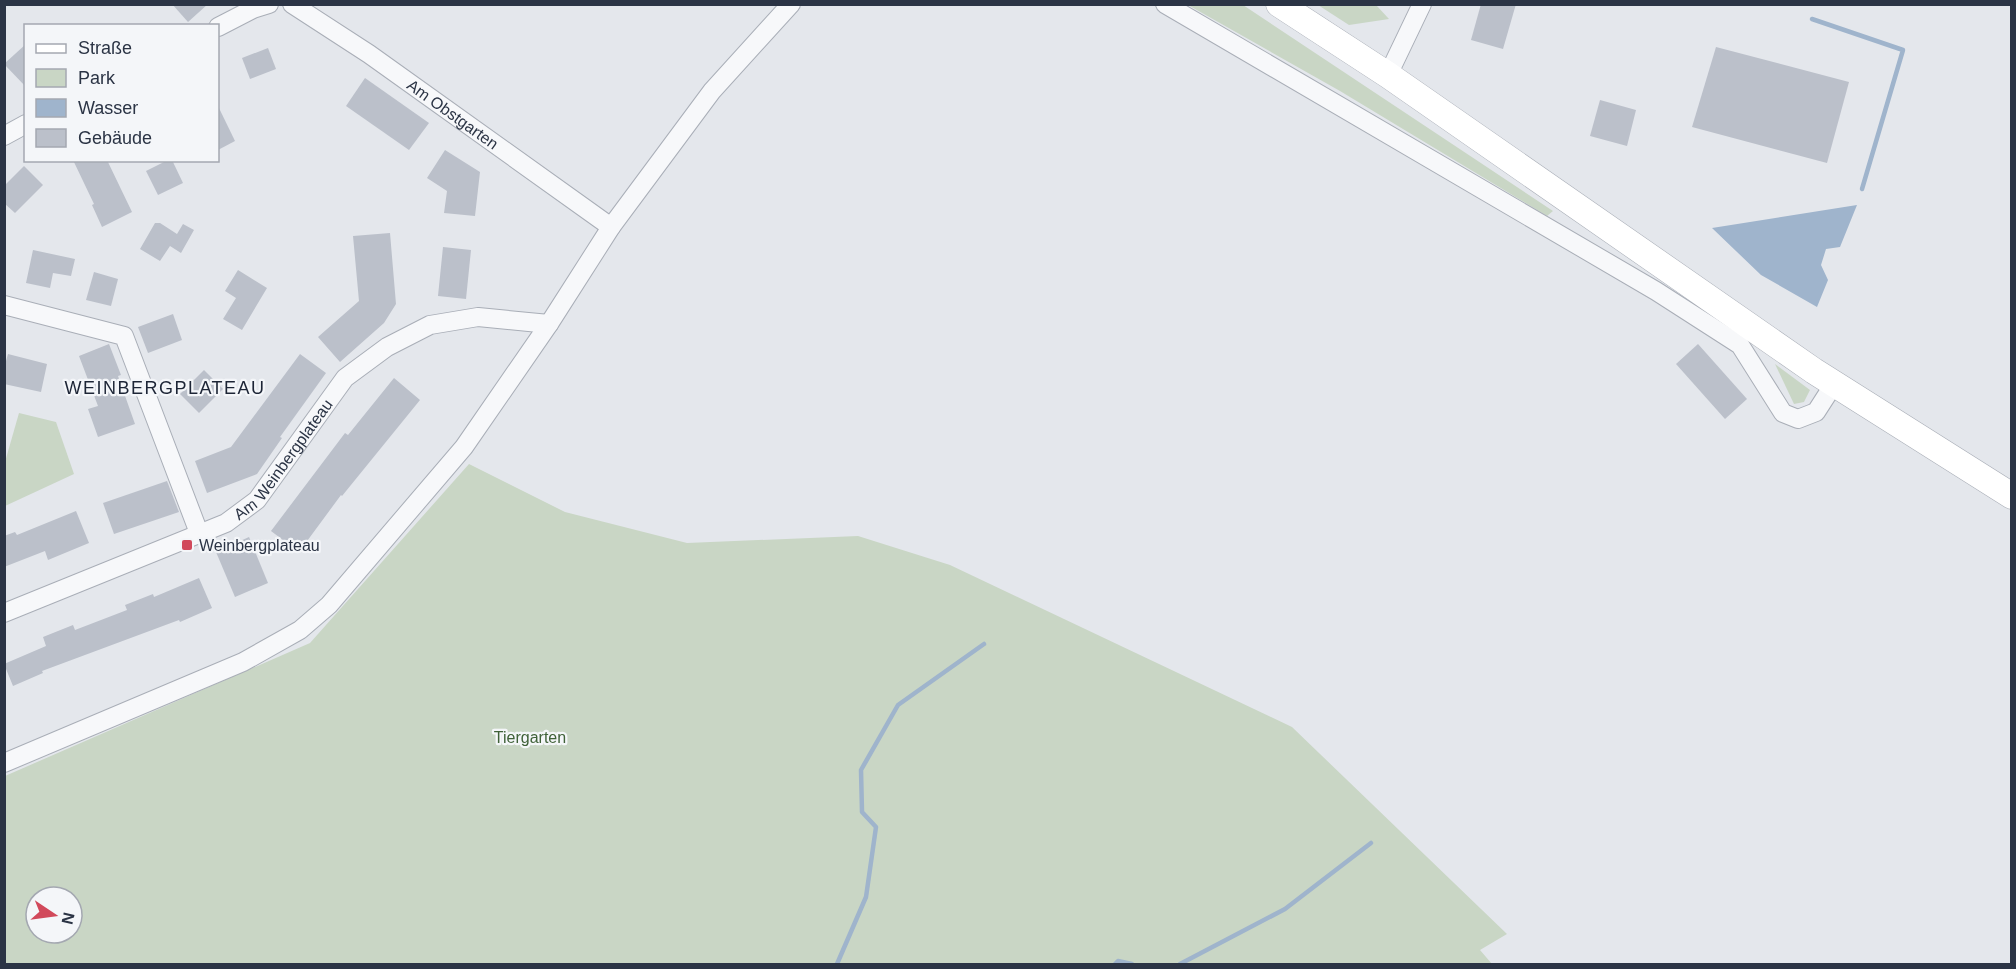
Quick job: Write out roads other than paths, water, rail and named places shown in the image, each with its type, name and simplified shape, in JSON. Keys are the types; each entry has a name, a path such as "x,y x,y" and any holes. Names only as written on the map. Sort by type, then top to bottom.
{"main road":[{"path":"1279,4 1388,75 1834,384 2012,496"}],"street":[{"path":"219,26 253,9 269,4"},
{"name":"Am Obstgarten","path":"292,4 378,61 611,227"},
{"path":"4,763 243,662 300,630 329,605 464,447 549,324 611,227 712,91 791,4"},
{"path":"1165,4 1656,291 1740,345 1783,412 1798,419 1816,412 1834,384"},
{"path":"1388,75 1422,4"},
{"path":"4,136 24,125"},
{"path":"4,305 124,336 199,533"},
{"name":"Am Weinbergplateau","path":"4,613 225,523 257,500 345,378 387,346 430,325 478,317 549,324"}],"water":[{"path":"1857,205 1840,247 1826,249 1821,265 1828,280 1817,307 1761,275 1712,228"}],"waterway":[{"path":"1812,19 1903,50 1862,189"},
{"path":"837,964 866,897 876,827 862,812 861,770 898,705 984,644"},
{"path":"1180,964 1285,909 1371,843"},
{"path":"1115,964 1118,961 1132,964"}],"place":[{"name":"Weinbergplateau","path":"187,545"}],"district":[{"name":"WEINBERGPLATEAU","path":"165,388"}],"park label":[{"name":"Tiergarten","path":"530,737"}]}
